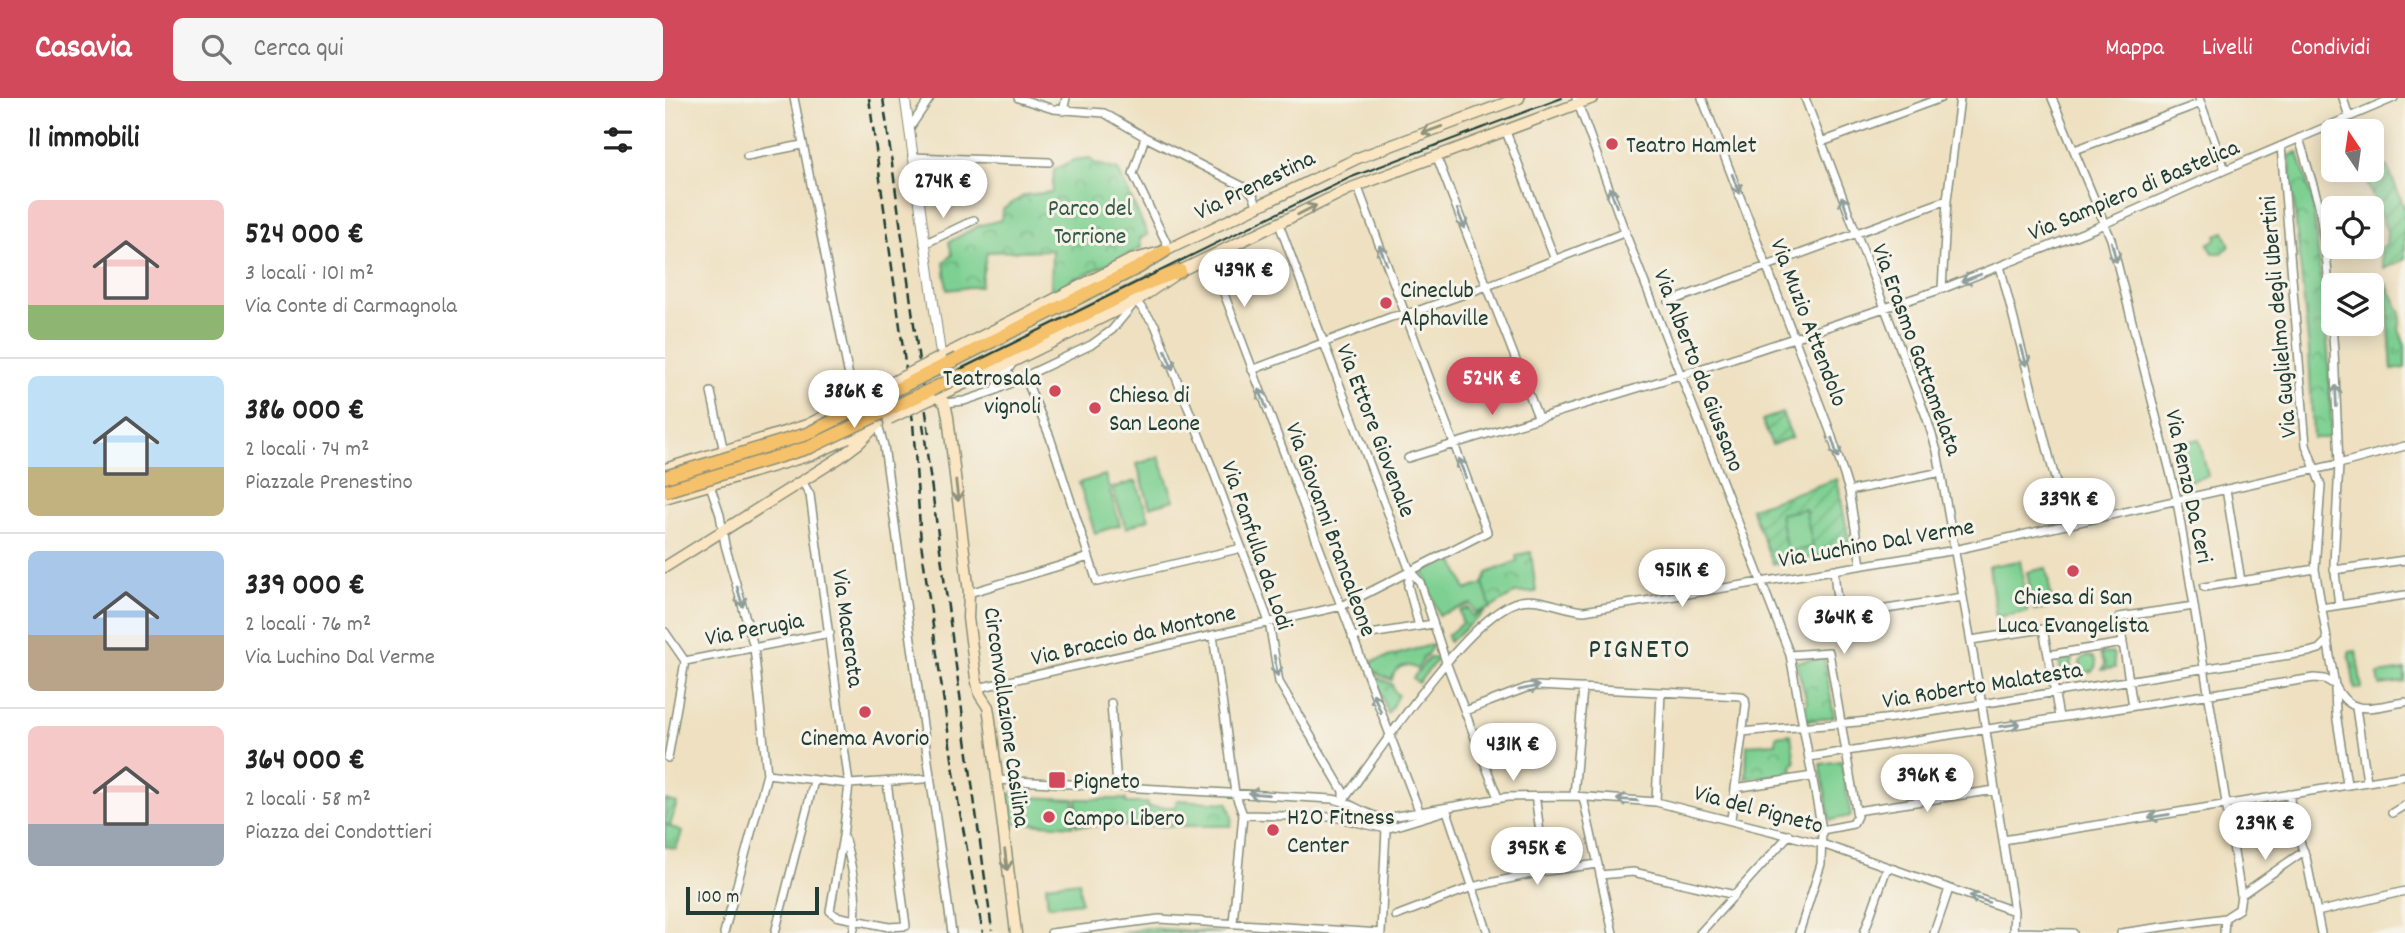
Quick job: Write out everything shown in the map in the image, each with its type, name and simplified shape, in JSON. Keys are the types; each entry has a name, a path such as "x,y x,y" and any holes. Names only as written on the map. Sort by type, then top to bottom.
{"highway":[{"path":"665,477 817,430 1139,267 1167,249"},
{"path":"665,491 823,442 1146,284 1180,271"}],"main road":[{"name":"Via Prenestina","path":"724,452 775,437 859,402 889,384 1126,263 1167,249 1357,158 1519,98"},
{"name":"Via Prenestina","path":"710,485 818,452 937,399 1136,301 1180,271 1357,186 1577,101 1593,98"},
{"name":"Circonvallazione Casilina","path":"937,399 948,423 969,593 968,618 978,688 988,708 1016,933"},
{"path":"839,458 843,440 859,402"},
{"path":"665,567 839,458 884,422"},
{"path":"665,469 724,452"},
{"path":"665,498 710,485"}],"street":[{"path":"794,98 860,414 865,419 884,422 884,446 952,933"},
{"path":"905,98 941,357"},
{"path":"909,130 930,98"},
{"path":"1018,98 1063,111 1104,113 1249,190 1258,206"},
{"path":"1063,111 1066,98"},
{"name":"Via Muzio Attendolo","path":"1702,98 1830,431 1849,491 1861,565"},
{"name":"Via Erasmo Gattamelata","path":"1805,98 1927,419 1941,471 2014,911"},
{"path":"1822,142 1941,98"},
{"path":"1942,289 1947,200 1960,98"},
{"name":"Via Renzo Da Ceri","path":"2052,98 2106,224 2177,500 2241,895"},
{"path":"2343,98 2349,117"},
{"name":"Via Sampiero di Bastelica","path":"1408,458 1682,375 1942,289 2106,224 2394,98"},
{"name":"Via Alberto da Giussano","path":"1577,101 1790,655 1822,830 1818,876 1799,933"},
{"path":"2075,150 2200,101 2225,170"},
{"path":"1505,130 1555,260"},
{"path":"1145,137 1133,174 1167,249"},
{"name":"Via Guglielmo degli Ubertini","path":"2299,138 2319,205 2327,263 2339,464 2334,570 2339,605"},
{"path":"747,156 803,145"},
{"name":"Via Guglielmo degli Ubertini","path":"2281,146 2306,445 2321,485 2315,569 2335,685 2336,713 2347,784"},
{"path":"1436,155 1538,417"},
{"path":"912,157 1049,162"},
{"path":"1357,186 1454,444"},
{"path":"1669,302 1947,200"},
{"path":"924,244 974,220"},
{"name":"Via Ettore Giovenale","path":"1279,224 1410,571 1420,582 1446,662 1498,798"},
{"path":"1252,370 1487,286 1626,232"},
{"name":"Via Giovanni Brancaleone","path":"1210,257 1420,813"},
{"path":"2000,266 2067,524"},
{"name":"Via Prenestina","path":"937,399 964,401 1025,377 1100,340 1136,301"},
{"name":"Via Fanfulla da Lodi","path":"1136,301 1157,329 1242,548 1269,622 1279,682 1344,793 1343,801"},
{"path":"994,391 1014,361"},
{"path":"1025,377 1050,437 1096,580 1101,583 1242,548"},
{"path":"711,392 724,452"},
{"name":"Via Braccio da Montone","path":"978,688 1342,606 1487,532 1454,444"},
{"name":"Via Luchino Dal Verme","path":"1446,662 1505,607 1519,602 1528,601 1580,611 1955,550 2339,464 2405,446"},
{"path":"1849,491 1941,471"},
{"name":"Via Macerata","path":"802,481 810,495 849,784 830,911 836,916 856,920"},
{"path":"710,485 754,647 767,775 724,933"},
{"path":"2225,489 2241,581"},
{"path":"969,593 1089,557"},
{"path":"2334,570 2405,559"},
{"path":"1834,569 1839,605 1842,612 1848,615 1963,597"},
{"path":"2204,587 2315,569"},
{"name":"Via Ettore Giovenale","path":"1410,571 1408,586 1419,626"},
{"path":"2321,608 2405,595"},
{"path":"2133,706 2119,618 2195,606"},
{"path":"1352,637 1433,624"},
{"path":"1971,640 2043,629 2059,717"},
{"path":"665,632 685,661 668,758"},
{"name":"Via Perugia","path":"685,661 830,633"},
{"path":"1213,635 1235,793 1243,815 1233,923"},
{"name":"Via Roberto Malatesta","path":"1744,732 1841,725 2204,669 2309,652 2319,649 2327,640"},
{"path":"2048,655 2123,643"},
{"path":"1790,655 1829,652 1856,819 1853,824 1822,830"},
{"path":"1343,801 1446,662"},
{"name":"Via Roberto Malatesta","path":"1809,757 2314,678 2325,678 2335,685"},
{"path":"2335,685 2346,702 2355,708 2405,702"},
{"path":"1465,711 1532,686 1738,695 1744,698 1746,704 1731,820"},
{"path":"1583,688 1579,797 1598,864 1613,933"},
{"path":"1655,802 1661,692"},
{"path":"1111,703 1117,786"},
{"path":"2355,708 2367,781"},
{"path":"767,775 849,784 924,779"},
{"path":"1735,789 1813,776"},
{"path":"2003,840 2405,776"},
{"name":"Via del Pigneto","path":"998,780 1343,801 1366,814 1382,818 1397,818 1498,798 1579,797 1655,802 1822,844 2014,911"},
{"path":"775,933 814,781"},
{"path":"856,920 888,927 906,926 887,782"},
{"path":"1856,811 1994,790"},
{"path":"2289,794 2321,933"},
{"path":"1536,802 1545,871"},
{"path":"2392,813 2405,805"},
{"path":"1447,807 1488,933"},
{"name":"Via del Pigneto","path":"1386,830 1441,813 1447,807"},
{"path":"1051,933 1152,919 1381,933 1386,830 1334,817 1243,815"},
{"path":"1700,933 1789,835"},
{"path":"843,836 852,872 856,920 853,933"},
{"path":"2121,933 2225,918 2239,909 2241,895 2304,852"},
{"path":"1396,916 1472,887 1545,871 1598,864"},
{"path":"1864,933 1887,868"},
{"path":"1600,876 1621,872 1636,873 1735,895"},
{"path":"1934,933 1949,889"},
{"path":"2317,912 2405,891"},
{"path":"2014,911 2013,932 2073,933"},
{"path":"2224,933 2225,918"}],"green space":[{"path":"2298,152 2313,203 2321,281 2321,336 2327,336 2328,350 2332,438 2313,438 2309,351 2289,156"},
{"name":"Parco del Torrione","path":"1090,158 1094,163 1118,170 1148,235 1140,238 1141,248 1051,291 1052,250 987,252 980,286 947,290 944,262 952,255 949,242 978,226 1001,220 1003,209 1025,195 1052,192 1054,170 1074,160"},
{"path":"2387,166 2405,209 2405,259 2384,269 2382,259 2387,231 2384,224 2384,196 2372,196 2367,182 2384,182 2384,167"},
{"path":"2224,232 2230,246 2222,253 2213,253 2208,244 2216,239 2216,235"},
{"path":"2386,283 2401,314 2399,330 2405,346 2405,368 2392,370"},
{"path":"1782,413 1792,437 1772,445 1762,420"},
{"path":"2199,439 2208,476 2188,481 2179,444"},
{"path":"1159,457 1174,500 1150,507 1137,464"},
{"path":"1105,475 1120,525 1095,533 1079,483"},
{"path":"1837,479 1851,551 1773,564 1751,508"},
{"path":"1136,481 1149,519 1126,528 1112,488"},
{"path":"1805,509 1813,547 1787,552 1780,514"},
{"path":"1531,552 1536,592 1515,593 1491,608 1483,584 1487,573 1517,561 1516,555"},
{"path":"1449,557 1451,563 1455,563 1466,590 1483,584 1491,608 1475,613 1471,604 1439,615 1423,571"},
{"path":"2020,561 2028,612 1996,617 1989,566"},
{"path":"2046,568 2053,607 2034,610 2027,572"},
{"path":"1469,608 1472,616 1486,611 1449,642 1447,636 1462,623 1460,611"},
{"path":"1434,644 1417,669 1401,667 1392,680 1373,672 1370,662"},
{"path":"2356,651 2362,688 2355,689 2349,652"},
{"path":"2113,653 2115,668 2102,670 2105,664 2100,654"},
{"path":"2088,656 2094,658 2094,670 2088,672 2082,670 2080,664 2082,658"},
{"path":"1824,657 1834,717 1807,721 1807,702 1796,662"},
{"path":"1429,658 1438,658 1418,683 1413,678"},
{"path":"2073,658 2070,665 2075,674 2062,676 2059,661"},
{"path":"2405,670 2405,682 2380,685 2378,674"},
{"path":"1375,677 1392,684 1398,695 1388,714"},
{"path":"1791,734 1795,763 1792,764 1793,774 1746,778 1747,745 1776,743 1776,736"},
{"path":"1841,761 1851,816 1830,820 1820,764"},
{"path":"1012,793 1023,794 1025,823 1008,823 1008,796"},
{"name":"Campo Libero","path":"1026,797 1074,799 1073,826 1025,823"},
{"path":"1077,799 1126,799 1126,803 1147,803 1148,807 1175,807 1177,800 1228,803 1232,816 1231,826 1076,826"},
{"path":"665,800 677,803 670,826 665,824"},
{"path":"665,824 682,832 676,849 665,846"},
{"path":"1079,881 1081,902 1048,906 1046,885"},
{"path":"1146,928 1224,933 1119,933"}],"tram line":[{"path":"665,487 812,442 1349,178 1562,98"}],"railway":[{"path":"869,98 913,422 921,543 959,807 983,933"},
{"path":"883,98 929,434"},
{"path":"923,424 992,930"}],"place":[{"name":"Teatro Hamlet","path":"1612,144"},
{"name":"Cineclub Alphaville","path":"1386,303"},
{"name":"Teatrosala vignoli","path":"1055,391"},
{"name":"Chiesa di San Leone","path":"1095,408"},
{"name":"Chiesa di San Luca Evangelista","path":"2073,571"},
{"name":"Cinema Avorio","path":"865,712"},
{"name":"Pigneto","path":"1057,780"},
{"name":"Campo Libero","path":"1049,817"},
{"name":"H2O Fitness Center","path":"1273,830"}],"district":[{"name":"PIGNETO","path":"1640,647"}]}
